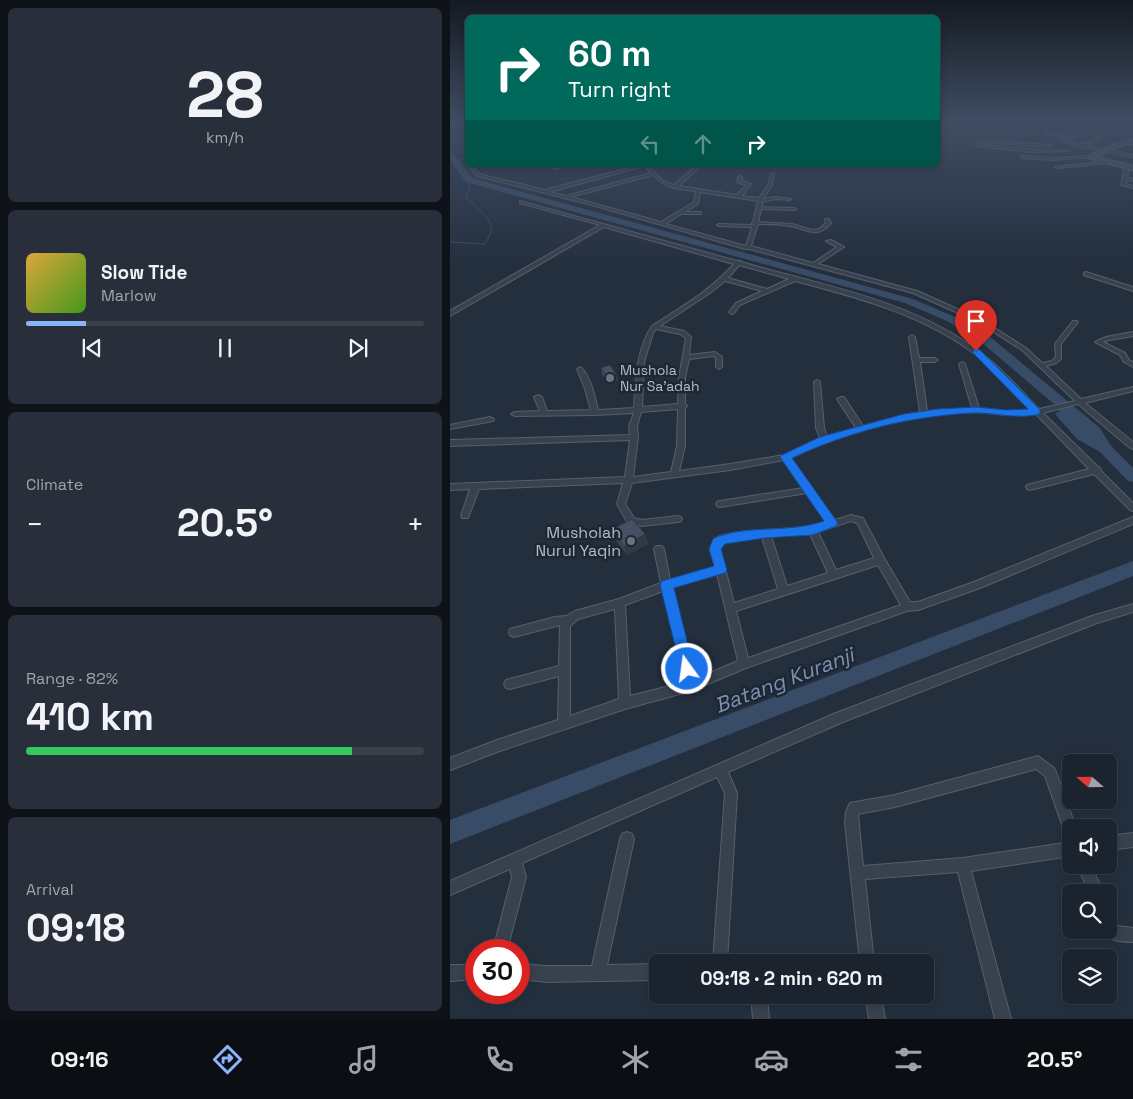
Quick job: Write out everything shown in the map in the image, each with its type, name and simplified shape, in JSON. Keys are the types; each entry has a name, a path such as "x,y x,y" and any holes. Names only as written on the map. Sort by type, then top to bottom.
{"street":[{"path":"474,170 478,175 892,285 942,303 991,328 1024,349 1077,402 1133,446"},
{"path":"543,192 628,170"},
{"path":"650,170 662,182 675,187 761,201 776,198 789,199"},
{"path":"675,187 695,170"},
{"path":"1129,170 1123,185 1133,187"},
{"path":"566,198 654,174"},
{"path":"748,248 761,201 770,186 773,174"},
{"path":"739,196 749,184 739,182 740,177"},
{"path":"1125,178 1133,180"},
{"path":"708,192 714,184"},
{"path":"662,224 696,203 698,190"},
{"path":"522,202 880,304 940,328 968,345 984,358 1041,411 1133,508"},
{"path":"760,208 794,209"},
{"path":"757,216 766,215 770,208"},
{"path":"681,213 699,213"},
{"path":"719,225 791,225 804,228 810,232 821,230 829,223 827,220"},
{"path":"450,314 602,226"},
{"path":"813,265 841,247 829,241"},
{"path":"678,519 642,523 631,521 621,504 629,479 634,438 633,426 638,411 641,362 647,340 654,327 708,292 739,263"},
{"path":"1086,274 1133,290"},
{"path":"724,279 768,290"},
{"path":"732,312 738,304 794,279"},
{"path":"1041,365 1054,362 1059,358 1058,344 1075,322"},
{"path":"654,327 682,332 688,335 690,341 682,378 681,446 674,475"},
{"path":"1133,334 1108,338 1098,342 1122,354 1126,361 1133,365"},
{"path":"912,337 924,414"},
{"path":"686,357 715,354 719,357 719,367"},
{"path":"916,360 936,360"},
{"path":"962,364 976,410"},
{"path":"580,369 589,389 595,413"},
{"path":"817,382 820,428 824,439"},
{"path":"450,487 629,479 674,475 786,457 824,439 924,414 976,410 1006,413 1041,411 1132,390"},
{"path":"538,397 545,414"},
{"path":"840,399 862,428"},
{"path":"515,414 638,411 683,406"},
{"path":"450,427 458,423 490,419"},
{"path":"450,443 634,438"},
{"path":"786,457 832,523"},
{"path":"1030,487 1097,470"},
{"path":"465,516 476,485"},
{"path":"720,504 808,490"},
{"path":"744,664 715,549 718,542 723,540 813,530 851,518 860,520 907,607"},
{"path":"450,764 496,746 625,702 691,686 744,664 907,607 918,606 977,585 1133,520"},
{"path":"813,530 834,575"},
{"path":"765,534 784,591"},
{"path":"659,549 691,686"},
{"path":"731,608 880,560"},
{"path":"564,723 565,625 568,620 575,615 620,603 666,585 721,570"},
{"path":"620,603 625,702"},
{"path":"450,888 721,771 840,717 922,684 1096,619 1133,608"},
{"path":"514,632 555,621 568,620"},
{"path":"510,684 564,670"},
{"path":"866,954 852,814 855,808 895,801 1034,762 1041,764 1050,772 1067,819"},
{"path":"720,954 730,793 721,771"},
{"path":"598,974 627,839"},
{"path":"1117,842 1133,840"},
{"path":"858,872 963,865 1062,850"},
{"path":"503,939 519,876 514,861"},
{"path":"963,865 1003,1019"},
{"path":"1117,934 1133,935"},
{"path":"450,973 465,972"},
{"path":"530,972 598,974 649,972"},
{"path":"760,1004 761,1019"},
{"path":"875,1004 878,1019"}],"building":[{"path":"610,365 616,374 607,377 601,368"},
{"path":"632,519 645,534 624,546 611,530"}],"waterway":[{"path":"460,170 469,180 909,301 951,319 985,339 1095,431 1106,449 1133,477"},
{"path":"450,242 484,244 489,236 490,222 466,196 470,187 468,185 469,180"},
{"path":"1062,414 1082,436 1105,448"},
{"name":"Batang Kuranji","path":"450,832 1133,568"}],"place":[{"name":"Mushola Nur Sa'adah","path":"610,378"},
{"name":"Musholah Nurul Yaqin","path":"631,541"}],"route":[{"path":"687,669 666,585 721,570 715,549 718,542 723,540 813,530 832,523 786,457 824,439 904,417 938,412 976,410 1006,413 1037,412 976,351"}]}
